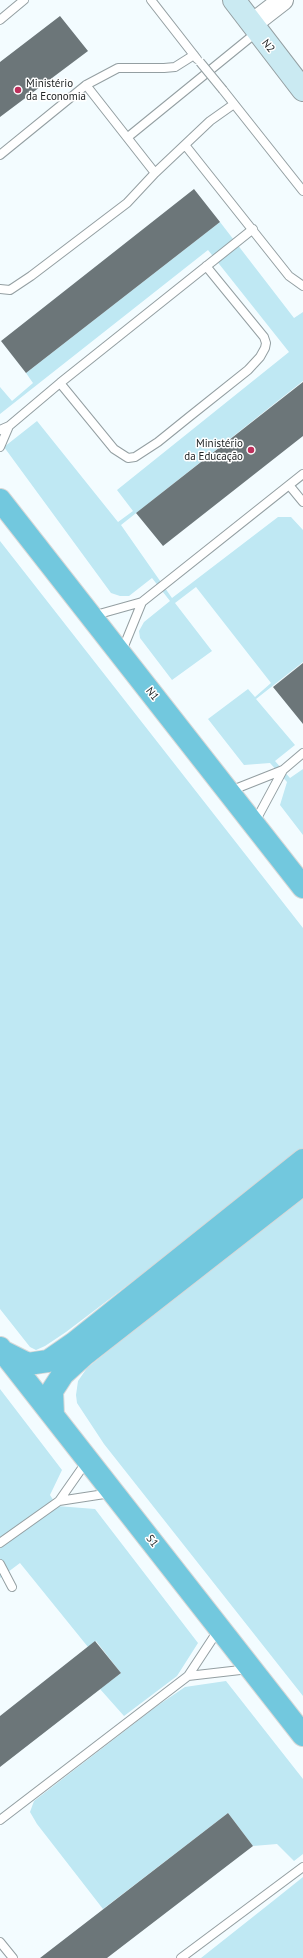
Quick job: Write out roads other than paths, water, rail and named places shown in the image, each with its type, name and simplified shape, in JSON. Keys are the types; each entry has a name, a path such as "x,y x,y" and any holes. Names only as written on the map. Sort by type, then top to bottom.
{"highway":[{"name":"N1","path":"0,500 303,887"},
{"path":"2,1350 28,1364 48,1361 74,1343 303,1160"},
{"path":"53,1415 52,1391 63,1374 84,1355 303,1184"},
{"name":"S1","path":"2,1350 303,1735"}],"main road":[{"name":"N2","path":"234,0 303,90"}],"street":[{"path":"254,28 283,0"}],"lane":[{"path":"0,20 24,0"},
{"path":"151,0 303,191"},
{"path":"128,137 254,28"},
{"path":"0,154 86,85 118,68 175,67 194,55"},
{"path":"86,85 155,173"},
{"path":"0,289 10,290 31,276 127,203 155,173 210,121 234,104"},
{"path":"185,145 290,276 303,286"},
{"path":"0,430 9,426 60,383 253,229"},
{"path":"60,383 114,449 128,458 135,457 146,449 248,370 260,357 266,343 264,337 206,266"},
{"path":"0,447 9,426"},
{"path":"90,616 142,602 303,474"},
{"path":"289,485 303,502"},
{"path":"120,654 142,602"},
{"path":"228,791 283,770 303,753"},
{"path":"254,824 283,770"},
{"path":"0,1543 59,1501 88,1459"},
{"path":"59,1501 114,1492"},
{"path":"0,1564 12,1587"},
{"path":"0,1820 188,1676 219,1629"},
{"path":"188,1676 250,1669"},
{"path":"181,1958 303,1867"},
{"path":"0,1942 13,1958"}],"place":[{"name":"Ministério da Economia","path":"18,90"},
{"name":"Ministério da Educação","path":"251,450"}]}
